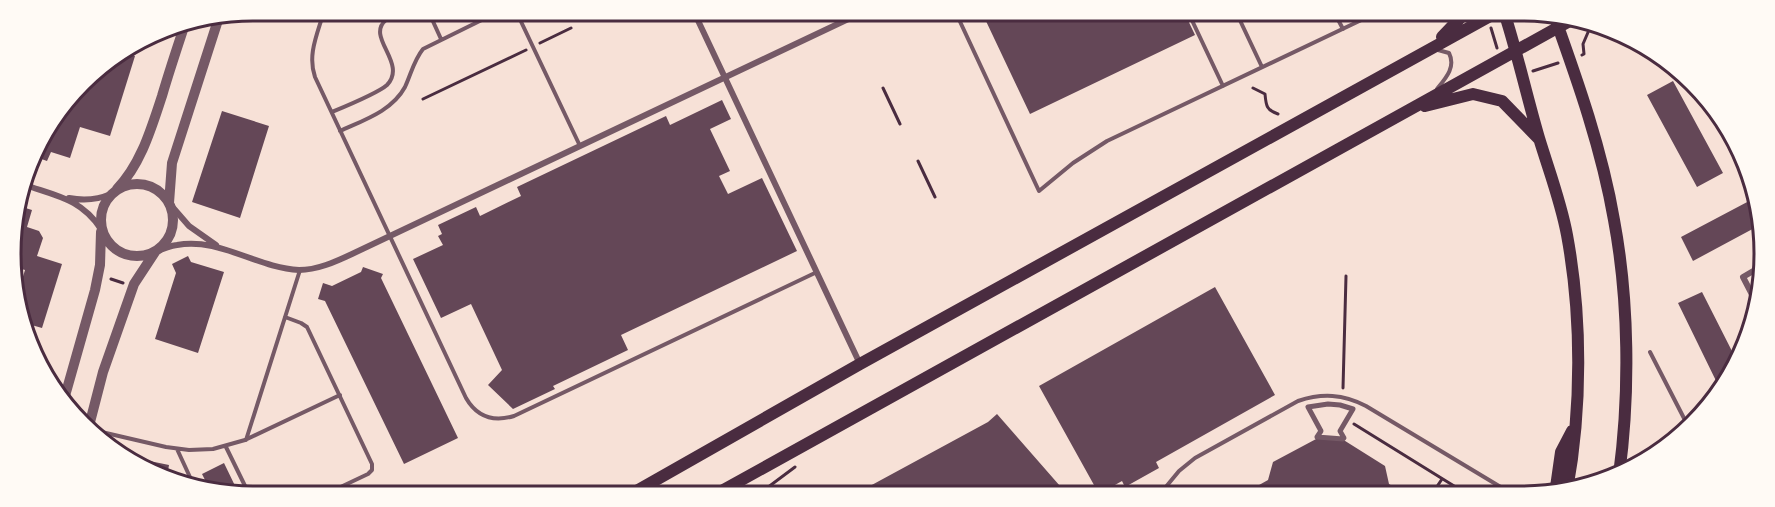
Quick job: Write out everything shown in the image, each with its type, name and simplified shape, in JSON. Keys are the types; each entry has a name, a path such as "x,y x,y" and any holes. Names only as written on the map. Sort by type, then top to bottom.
{"main road":[{"path":"1422,52 1457,21"},
{"path":"645,486 860,364 1481,21"},
{"path":"1507,21 1555,185 1570,254 1576,308 1579,380 1568,482"},
{"path":"1557,24 1603,169 1617,238 1625,321 1626,370 1620,464"},
{"path":"731,486 1563,24"},
{"path":"1414,107 1473,94 1502,101 1540,140"},
{"path":"1553,484 1561,452 1575,424"}],"street":[{"path":"698,21 860,364"},
{"path":"57,195 84,208 93,216 105,239 122,254 136,257 175,245 202,245 279,266 300,270 312,269 335,262 844,21"},
{"path":"91,420 103,372 133,287 154,252 167,241 171,232 173,220 169,203 172,163 217,24"},
{"path":"66,391 100,265 102,210 111,194 132,171 141,153 182,32"},
{"path":"31,187 57,195 87,200 99,199 131,184 154,188 162,194 189,226 210,242 227,250"},
{"path":"1751,292 1743,277 1754,271"},
{"path":"1328,404 1342,405 1353,409 1347,420 1340,431 1343,439 1318,438 1322,430 1308,407 1328,404"}],"lane":[{"path":"321,21 311,63 315,77 466,398 475,410 487,417 494,419 514,416 817,272"},
{"path":"332,112 388,84 394,68 381,40 381,29 385,21"},
{"path":"433,21 441,39"},
{"path":"340,131 391,105 404,88 420,52 479,21"},
{"path":"521,21 580,146"},
{"path":"960,21 1040,190 1073,163 1099,146 1359,21"},
{"path":"1192,21 1223,86"},
{"path":"1240,21 1262,67"},
{"path":"1338,21 1342,29"},
{"path":"1414,107 1445,80 1452,62 1446,50 1422,52"},
{"path":"245,440 300,270"},
{"path":"285,318 308,327 373,467 368,474 343,486"},
{"path":"1650,352 1685,419"},
{"path":"106,433 177,448 200,450 226,447 340,395"},
{"path":"1167,486 1179,471 1202,454 1298,401 1329,395 1348,397 1365,406 1494,486"},
{"path":"226,447 245,486"},
{"path":"177,448 190,477"}],"path":[{"path":"423,99 571,28"},
{"path":"883,88 900,124"},
{"path":"1253,88 1264,94 1266,107 1278,114"},
{"path":"918,161 935,197"},
{"path":"1343,388 1346,276"},
{"path":"111,279 125,284"},
{"path":"1347,420 1454,486"},
{"path":"769,486 803,461"},
{"path":"1437,486 1442,478"}],"building":[{"path":"986,21 1188,21 1195,35 1030,114"},
{"path":"132,55 135,56 110,136 80,127 70,158 51,152 47,161 42,159 52,137 79,100 112,69"},
{"path":"1673,81 1723,173 1697,187 1647,95"},
{"path":"722,100 731,119 710,129 730,171 719,176 728,194 762,178 797,251 621,335 628,350 553,386 555,389 513,409 488,385 502,370 471,304 441,318 413,259 443,245 438,236 442,234 438,225 476,207 480,216 521,196 517,187 666,116 670,125"},
{"path":"222,111 269,126 240,218 192,202"},
{"path":"1748,201 1753,229 1693,261 1681,237"},
{"path":"25,208 32,210 27,227 39,231 43,238 37,256 62,264 42,328 32,325 22,279 25,270 21,269 21,238"},
{"path":"188,256 191,262 224,272 198,353 155,339 176,273 172,264"},
{"path":"363,267 383,274 381,278 458,438 404,464 325,301 318,299 323,283 332,286 361,272"},
{"path":"1215,287 1275,395 1156,462 1159,468 1127,486 1122,481 1113,486 1095,486 1039,386"},
{"path":"1702,292 1732,351 1716,381 1678,303"},
{"path":"997,414 1060,486 870,486 988,422"},
{"path":"1318,438 1342,439 1385,466 1389,484 1392,486 1257,486 1268,480 1273,462"},
{"path":"149,461 169,465 168,469"},
{"path":"224,463 235,486 206,481 202,474"}]}
